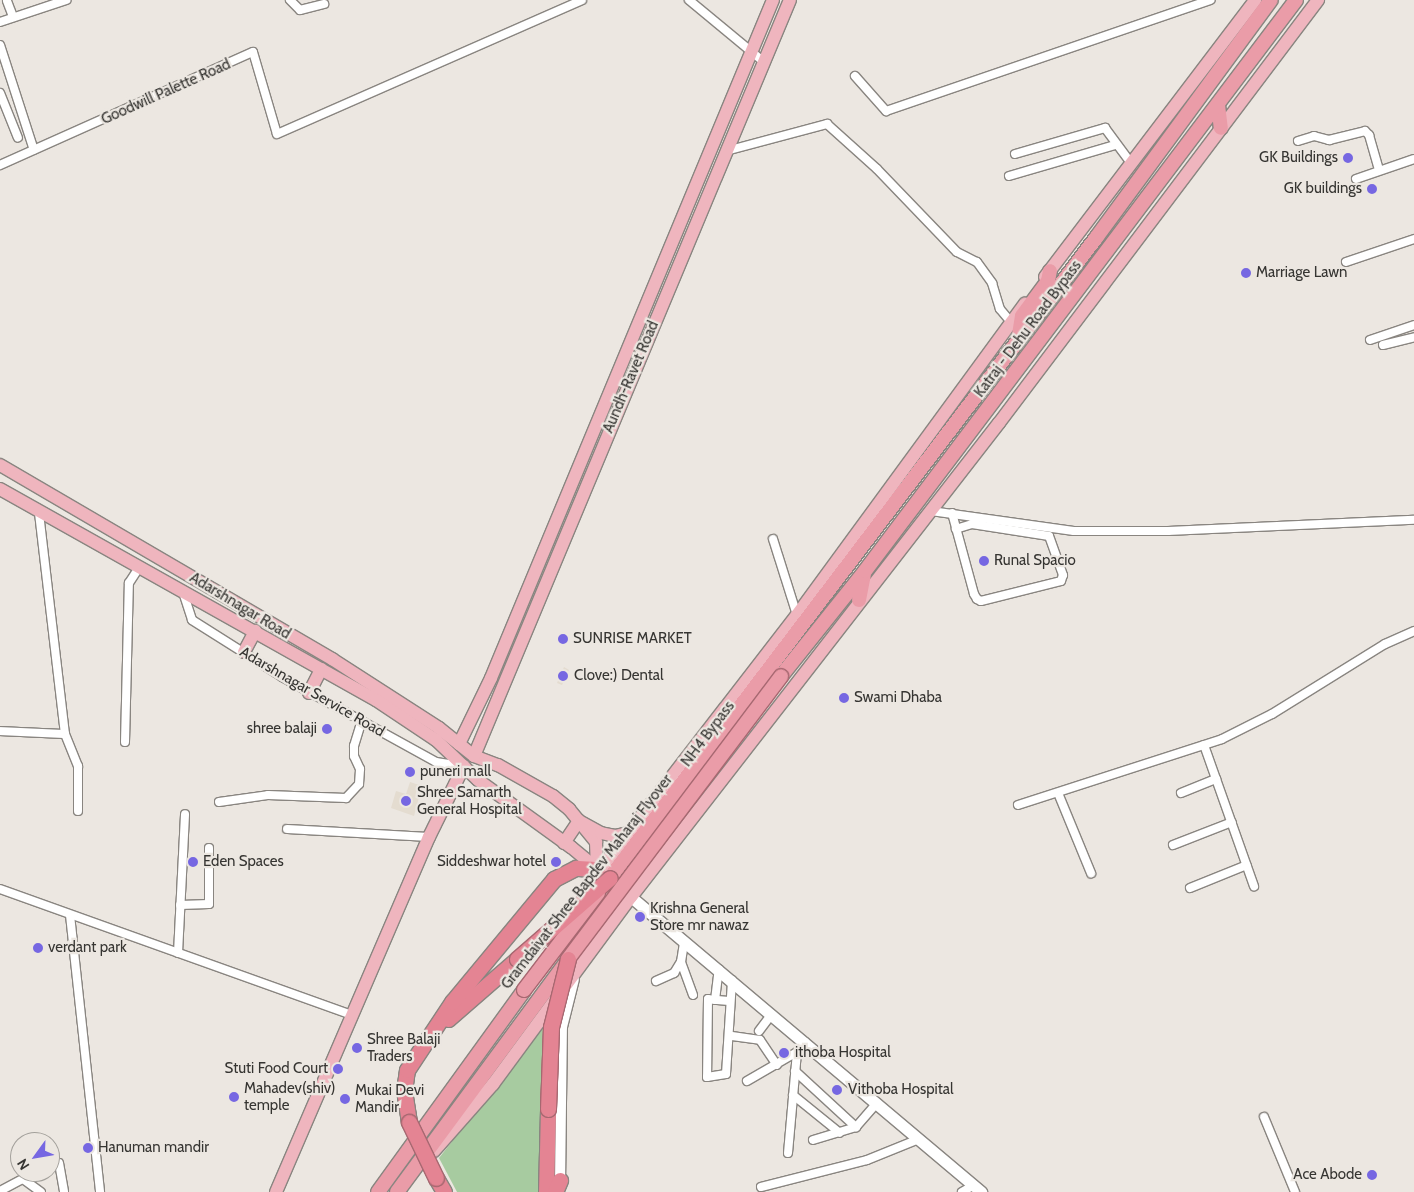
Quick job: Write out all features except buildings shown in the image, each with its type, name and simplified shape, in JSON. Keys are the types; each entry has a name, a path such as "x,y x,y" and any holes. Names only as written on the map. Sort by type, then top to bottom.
{"highway":[{"name":"Katraj - Dehu Road Bypass","path":"818,592 838,575 1018,342 1271,0"},
{"name":"Katraj - Dehu Road Bypass","path":"865,572 1296,0"},
{"path":"1221,128 1222,100"},
{"path":"1018,342 1022,316 1048,281 1050,271"},
{"path":"859,600 865,572"},
{"name":"Gramdaivat Shree Bapdev Maharaj Flyover","path":"380,1190 524,990 602,873 865,572"},
{"name":"Gramdaivat Shree Bapdev Maharaj Flyover","path":"430,1152 538,1000 572,965 776,673 818,592"},
{"path":"444,1192 409,1122 404,1098 405,1077 424,1043 545,888 563,873 576,868 602,873"},
{"path":"424,1043 517,959 602,873"},
{"path":"546,1192 552,1027 572,965"},
{"path":"397,1192 430,1152"}],"main road":[{"name":"Aundh-Ravet Road","path":"459,744 491,678 773,0"},
{"name":"Aundh-Ravet Road","path":"474,756 790,0"},
{"name":"NH4 Bypass","path":"602,873 628,833 692,756 798,615 818,592 1011,322 1255,0"},
{"path":"406,1192 430,1152 493,1084 572,965 631,897 859,600 931,511 1318,0"},
{"name":"Adarshnagar Road","path":"0,464 332,659 474,756"},
{"name":"Adarshnagar Road","path":"0,488 39,513 138,569 255,631 436,740 520,813 564,843 631,897"},
{"path":"244,652 255,631"},
{"path":"310,693 320,669"},
{"path":"474,756 498,765 553,796 579,821 596,842 602,873"},
{"path":"276,1192 429,837 464,766"},
{"path":"579,821 601,833 615,836 628,833"},
{"path":"564,843 579,821"},
{"path":"631,897 719,969 977,1189"}],"street":[{"path":"0,3 8,0 13,17"},
{"path":"0,22 66,0"},
{"path":"290,0 300,10 327,1"},
{"name":"Goodwill Palette Road","path":"0,165 253,52 277,134 582,0"},
{"path":"689,0 764,62"},
{"path":"855,76 886,111 1211,0"},
{"path":"0,45 34,150"},
{"path":"0,93 18,138"},
{"path":"726,151 827,124 877,169 957,252 977,262 992,283 1000,309 1011,322"},
{"path":"1015,154 1105,128 1115,145 1131,163"},
{"path":"1298,141 1314,136 1329,140 1364,131 1369,135 1379,170"},
{"path":"1009,176 1115,145"},
{"path":"1356,179 1414,159"},
{"path":"1346,262 1414,239"},
{"path":"1370,340 1414,325"},
{"path":"1383,345 1414,337"},
{"path":"931,511 1074,531 1168,531 1414,520"},
{"path":"39,513 65,734 78,766 78,812"},
{"path":"952,513 956,530 977,599 981,600 1061,581 1063,575 1049,536 972,524 956,530"},
{"path":"774,539 798,615"},
{"path":"125,742 129,582 138,569"},
{"name":"Adarshnagar Service Road","path":"183,592 192,620 361,723 436,762 464,766"},
{"path":"1018,805 1204,745 1272,714 1385,644 1414,631"},
{"path":"219,802 268,795 346,798 359,784 360,769 354,756 354,746 361,723"},
{"path":"0,731 65,734"},
{"path":"1204,745 1254,886"},
{"path":"1181,793 1216,779"},
{"path":"1058,793 1091,873"},
{"path":"178,953 185,814"},
{"path":"1173,845 1232,822"},
{"path":"287,829 429,837"},
{"path":"180,905 208,904 209,848"},
{"path":"1190,888 1247,866"},
{"path":"0,888 70,915 351,1015"},
{"path":"70,915 100,1192"},
{"path":"656,981 674,973 681,962 684,942"},
{"path":"681,962 693,995"},
{"path":"559,1188 562,1028 572,965"},
{"path":"715,1000 719,969"},
{"path":"729,1001 708,999 707,1077 726,1074 729,1001 732,980"},
{"path":"758,1031 772,1014"},
{"path":"732,1036 747,1036 760,1040 777,1064"},
{"path":"747,1082 797,1052 805,1042"},
{"path":"788,1153 797,1052"},
{"path":"795,1071 856,1127"},
{"path":"793,1095 840,1133"},
{"path":"813,1140 856,1127 877,1103"},
{"path":"1264,1117 1295,1192"},
{"path":"762,1187 867,1160 919,1139"},
{"path":"60,1169 64,1192"},
{"path":"0,1191 23,1180 41,1192"},
{"path":"962,1192 977,1189"}],"shaded area":[{"name":"Clove:) Dental","path":"564,667 569,670 562,685 557,683"},
{"name":"Shree Samarth General Hospital","path":"410,782 422,786 414,816 391,808 396,791 406,794"}],"green space":[{"path":"544,1024 538,1192 457,1192 439,1158"}],"place":[{"name":"GK Buildings","path":"1348,158"},
{"name":"GK buildings","path":"1372,189"},
{"name":"Marriage Lawn","path":"1246,273"},
{"name":"Runal Spacio","path":"984,561"},
{"name":"SUNRISE MARKET","path":"563,639"},
{"name":"Clove:) Dental","path":"563,676"},
{"name":"Swami Dhaba","path":"844,698"},
{"name":"shree balaji","path":"327,729"},
{"name":"puneri mall","path":"410,772"},
{"name":"Shree Samarth General Hospital","path":"406,801"},
{"name":"Eden Spaces","path":"193,862"},
{"name":"Siddeshwar hotel","path":"556,862"},
{"name":"Krishna General Store mr nawaz","path":"640,917"},
{"name":"verdant park","path":"38,948"},
{"name":"Shree Balaji Traders","path":"357,1048"},
{"name":"ithoba Hospital","path":"784,1053"},
{"name":"Stuti Food Court","path":"338,1069"},
{"name":"Vithoba Hospital","path":"837,1090"},
{"name":"Mahadev(shiv) temple","path":"234,1097"},
{"name":"Mukai Devi Mandir","path":"345,1099"},
{"name":"Hanuman mandir","path":"88,1148"},
{"name":"Ace Abode","path":"1372,1175"}]}
